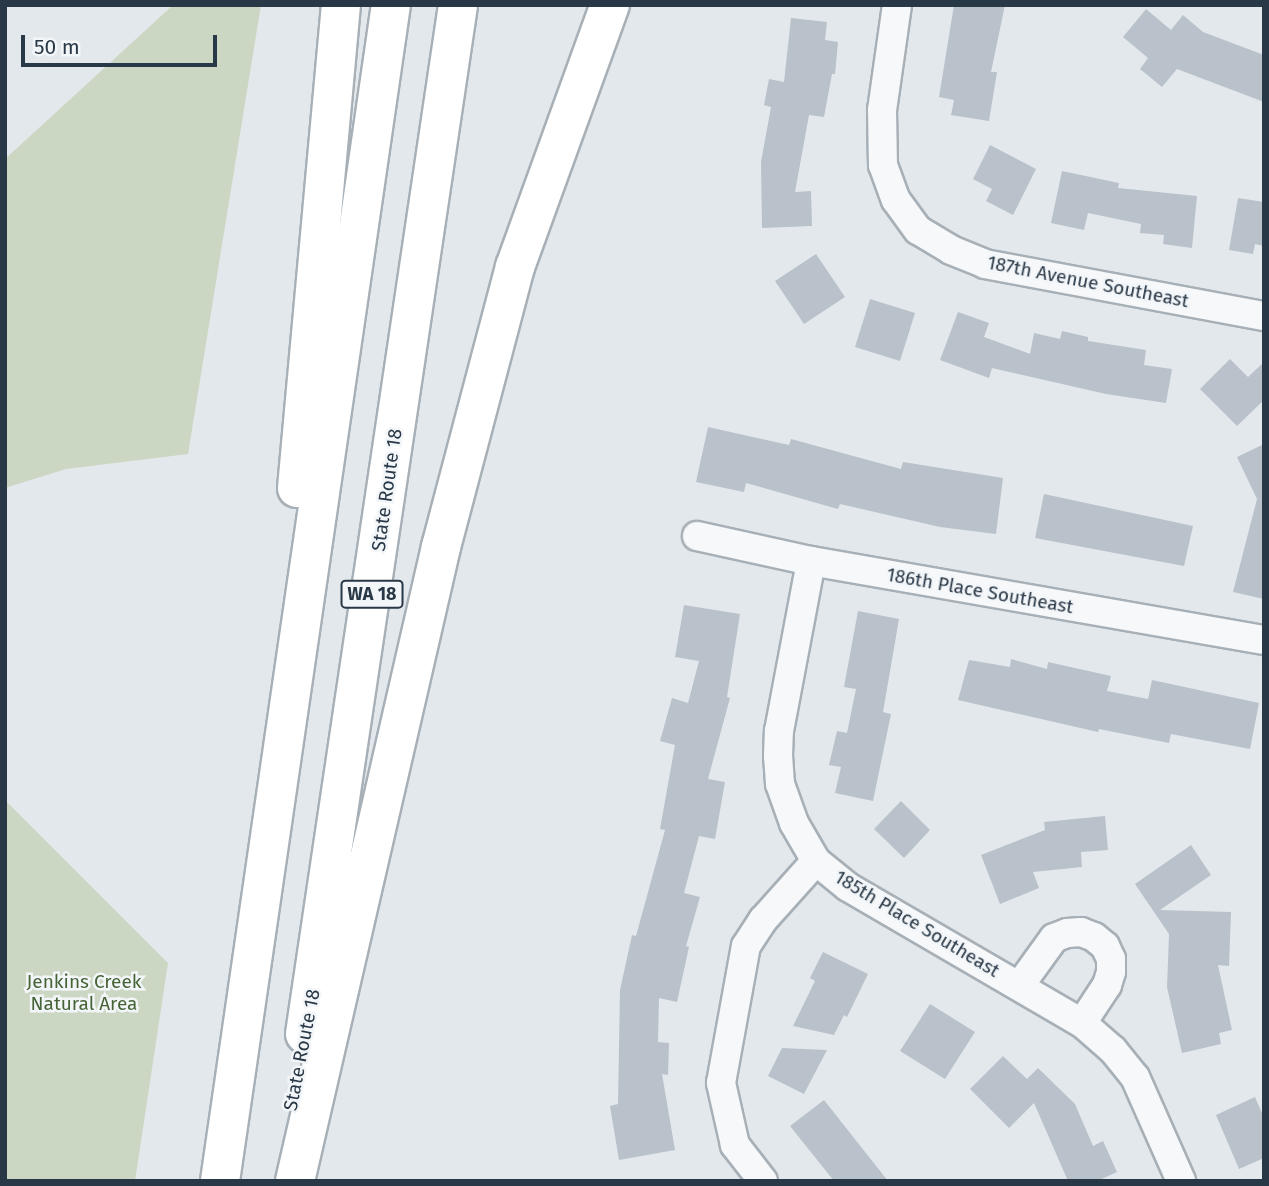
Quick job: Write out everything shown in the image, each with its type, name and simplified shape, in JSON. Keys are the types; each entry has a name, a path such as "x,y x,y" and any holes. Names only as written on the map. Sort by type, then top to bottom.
{"highway":[{"path":"254,953 341,5"},
{"path":"220,1181 391,5"},
{"name":"State Route 18","path":"277,1181 316,972 458,5"},
{"path":"295,1181 441,548 515,267 610,5"}],"street":[{"name":"187th Avenue Southeast","path":"897,5 882,110 883,165 896,200 918,230 951,250 985,264 1264,316"},
{"name":"186th Place Southeast","path":"697,536 811,561 1264,640"},
{"path":"762,1181 735,1145 723,1102 721,1083 746,946 763,920 816,861 794,823 780,784 778,756 779,731 811,561"},
{"name":"185th Place Southeast","path":"816,861 848,887 1082,1023 1113,1050 1135,1077 1181,1181"},
{"name":"185th Place Southeast","path":"1020,985 1055,938 1067,933 1082,932 1094,937 1105,946 1111,959 1111,972 1107,985 1082,1023"}],"green space":[{"path":"173,5 261,5 188,454 66,469 5,488 5,159"},
{"name":"Jenkins Creek Natural Area","path":"5,800 168,963 135,1181 5,1181"}],"building":[{"path":"954,5 1005,5 991,72 997,72 989,121 951,115 954,100 939,97"},
{"path":"1146,9 1171,30 1183,15 1203,32 1264,55 1264,102 1177,69 1162,87 1140,69 1148,58 1123,37"},
{"path":"791,18 827,22 825,40 838,42 835,74 832,74 824,117 809,115 795,192 811,191 812,226 762,228 761,162 771,107 764,105 769,79 784,82"},
{"path":"990,145 1036,169 1013,215 986,201 992,189 973,179"},
{"path":"1062,171 1119,183 1118,188 1197,196 1192,248 1163,244 1164,235 1140,233 1141,224 1088,213 1084,230 1051,223"},
{"path":"1238,198 1264,202 1264,246 1255,244 1253,254 1229,250"},
{"path":"816,254 845,297 804,324 775,281"},
{"path":"870,299 915,313 900,361 855,347"},
{"path":"958,312 989,323 984,337 1030,354 1034,333 1060,339 1062,331 1088,337 1088,341 1146,350 1144,365 1172,369 1166,403 1106,394 992,368 989,378 940,360"},
{"path":"1230,359 1248,377 1264,362 1264,400 1237,426 1200,389"},
{"path":"708,427 789,445 791,439 901,469 903,462 1003,478 996,534 940,527 840,504 838,509 746,483 744,492 696,482"},
{"path":"1264,444 1264,599 1233,592 1257,499 1237,457"},
{"path":"1044,494 1193,526 1184,566 1035,538"},
{"path":"684,605 740,614 727,697 730,698 708,779 725,782 715,839 699,836 684,893 700,897 686,946 689,947 677,1002 659,998 658,1042 669,1043 668,1075 662,1074 675,1150 619,1160 610,1106 618,1104 620,990 632,935 636,936 665,830 660,829 675,745 660,741 672,698 688,703 699,661 675,657"},
{"path":"858,611 899,619 883,712 891,714 873,801 835,793 841,767 829,765 837,731 847,733 856,689 844,687"},
{"path":"1011,659 1047,669 1048,662 1111,676 1107,691 1148,699 1152,680 1259,703 1250,749 1171,734 1169,743 1099,729 1098,732 958,700 969,660 1010,667"},
{"path":"901,801 930,830 904,858 874,829"},
{"path":"1105,816 1108,850 1081,852 1082,867 1033,872 1039,888 1000,904 981,855 1045,830 1044,822"},
{"path":"1191,845 1211,875 1160,910 1231,912 1229,966 1218,965 1232,1030 1219,1033 1221,1044 1182,1053 1167,987 1169,934 1135,884"},
{"path":"823,952 868,974 847,1017 844,1015 834,1035 793,1026 815,981 810,978"},
{"path":"930,1004 975,1032 945,1079 900,1051"},
{"path":"782,1048 827,1050 804,1094 768,1076"},
{"path":"1003,1056 1027,1079 1038,1068 1075,1104 1093,1146 1103,1141 1117,1172 1097,1181 1068,1181 1034,1103 1009,1128 970,1089"},
{"path":"1255,1097 1264,1118 1264,1158 1239,1169 1216,1115"},
{"path":"824,1100 888,1181 834,1181 790,1126"}]}
